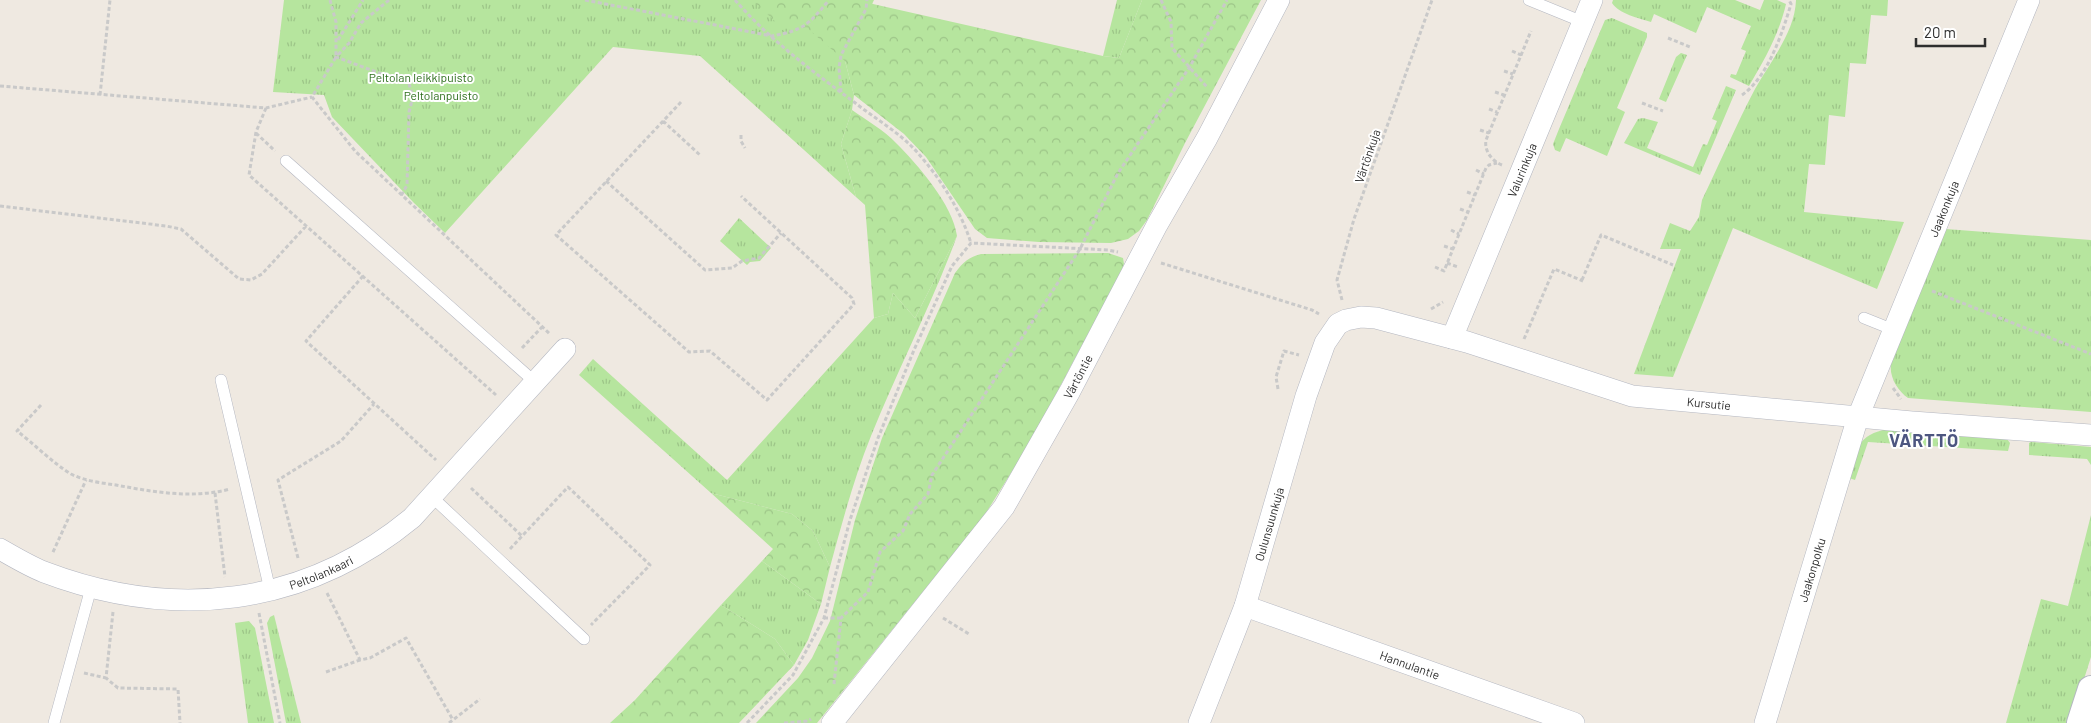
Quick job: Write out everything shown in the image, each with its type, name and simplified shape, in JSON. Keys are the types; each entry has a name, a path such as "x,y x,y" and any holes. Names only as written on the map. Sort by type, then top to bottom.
{"street":[{"name":"Värtöntie","path":"824,719 927,604 1004,508 1070,391 1140,257 1225,103 1278,0"},
{"name":"Valurinkuja","path":"1452,338 1592,0"},
{"name":"Jaakonkuja","path":"1858,417 2029,0"},
{"name":"Kursutie","path":"1342,322 1361,317 1376,318 1452,338 1632,396 1858,417 2091,435"},
{"name":"Oulunsuunkuja","path":"1199,723 1245,606 1306,396 1325,343 1342,322"},
{"name":"Peltolankaari","path":"0,549 88,596 200,601 264,597 357,556 390,536 412,518 439,504 565,348"},
{"name":"Jaakonpolku","path":"1765,723 1858,417"},
{"name":"Hannulantie","path":"1245,606 1574,723"},
{"path":"2080,723 2091,689"}],"lane":[{"path":"1529,0 1583,22"},
{"path":"286,161 536,383"},
{"path":"1864,318 1894,330"},
{"path":"221,380 246,484 264,597"},
{"path":"439,504 582,638"},
{"path":"54,723 88,596"}],"path":[{"path":"100,95 110,0"},
{"path":"330,0 336,22 338,41 336,56"},
{"path":"338,41 363,0"},
{"path":"0,86 266,108 312,97 336,56 349,43 360,23 389,0"},
{"path":"585,0 772,36 804,28 829,0"},
{"path":"736,0 772,36 842,93 892,129 916,151 964,221 971,243"},
{"path":"842,93 839,68 841,55 866,9 867,0"},
{"path":"1161,0 1171,22 1172,48 1189,68 1225,103"},
{"path":"833,690 840,618 868,592 880,552 903,531 910,514 928,494 932,475 1080,249 1118,173 1189,68 1227,0"},
{"name":"Värtönkuja","path":"1342,322 1337,280 1354,220 1432,0"},
{"path":"1742,95 1752,88 1773,54 1787,19 1791,4 1789,0"},
{"path":"1520,173 1497,163 1491,157 1485,145 1531,31"},
{"path":"1668,38 1690,47"},
{"path":"1512,50 1521,55"},
{"path":"336,56 409,84 413,97 409,112 407,185 401,196"},
{"path":"1504,71 1513,74"},
{"path":"1495,92 1504,95"},
{"path":"312,97 355,151 565,348"},
{"path":"413,97 433,97 445,100"},
{"path":"681,102 556,235 689,352 710,351 767,400 854,304 852,298 741,196"},
{"path":"1642,103 1663,111"},
{"path":"266,108 256,132 249,175 498,397 506,368 542,327"},
{"path":"1489,109 1497,112"},
{"path":"663,121 700,155"},
{"path":"1480,130 1489,133"},
{"path":"256,132 286,161"},
{"path":"741,135 741,141 745,148"},
{"path":"1435,267 1444,271 1484,174 1489,165 1497,163"},
{"path":"1476,170 1484,174"},
{"path":"606,181 705,270 732,268 742,261 759,258 782,233"},
{"path":"1467,192 1475,195"},
{"path":"0,206 181,229 239,279 251,280 262,274 306,226"},
{"path":"1460,209 1468,212"},
{"path":"1451,230 1459,234"},
{"path":"1522,345 1554,269 1583,281 1601,235 1673,265"},
{"path":"971,243 1108,250 1140,257 1312,310 1342,322"},
{"path":"747,723 793,674 824,618 850,520 878,438 914,350 952,266 971,243"},
{"path":"1444,246 1453,249"},
{"path":"363,276 306,341 442,465"},
{"path":"1913,283 2091,354"},
{"path":"1278,389 1276,376 1284,351 1319,361"},
{"path":"1878,368 1889,372 1894,390 1906,402"},
{"path":"249,615 264,597 299,564 278,480 340,441 374,404"},
{"path":"41,405 17,430 70,473 86,480 142,490 188,494 215,493 246,484"},
{"path":"52,555 86,480"},
{"path":"439,504 470,488 477,481"},
{"path":"500,560 568,487 650,565 582,638"},
{"path":"470,488 522,536"},
{"path":"215,493 225,580 252,578 264,597 280,723"},
{"path":"319,594 334,587"},
{"path":"326,590 360,660"},
{"path":"88,596 113,611 123,614"},
{"path":"927,604 944,618 969,634"},
{"path":"113,611 106,678 118,688 178,689 180,723"},
{"path":"824,618 840,618"},
{"path":"326,672 370,658 406,638 451,722 480,699"},
{"path":"784,723 824,719"}],"green space":[{"name":"Peltolanpuisto","path":"284,0 874,0 845,61 854,95 852,110 841,144 856,197 700,56 613,47 445,233 332,117 324,95 273,92"},
{"path":"752,0 865,0 873,4 1119,58 1142,0 1261,0 1185,143 1147,220 1139,231 1128,239 1111,243 1039,242 987,238 975,229 926,157 904,134 854,95 845,61 807,28 778,24"},
{"path":"1117,0 1142,0 1119,58 1103,56"},
{"path":"1613,0 1735,0 1760,10 1764,0 1777,0 1786,4 1780,26 1771,46 1749,86 1730,77 1731,74 1736,75 1746,51 1741,49 1751,26 1707,7 1696,33 1654,14 1651,22 1630,15 1615,7 1612,3"},
{"path":"1796,0 1888,0 1887,16 1871,15 1866,64 1850,63 1845,117 1829,115 1825,165 1809,164 1804,212 1904,222 1877,289 1733,228 1673,377 1634,374 1681,249 1660,249 1670,223 1690,231 1699,217 1702,200 1741,116 1787,35 1795,12"},
{"path":"1612,18 1647,33 1647,37 1617,108 1625,112 1607,156 1566,138 1560,152 1555,150 1553,144 1605,20"},
{"path":"1681,53 1687,55 1666,102 1659,99 1676,57"},
{"path":"1726,86 1736,90 1700,175 1624,143 1638,119 1643,118 1658,122 1647,148 1693,167 1703,144 1707,145 1717,121 1712,119"},
{"path":"852,110 886,134 914,162 942,199 954,224 957,236 915,318 893,293 888,314 874,318 865,205 856,197 841,144"},
{"path":"739,218 771,248 760,261 750,262 747,265 720,241"},
{"path":"1946,229 2091,240 2091,412 1908,398 1901,392 1891,374 1891,364"},
{"path":"957,236 937,287 881,411 865,452 830,567 813,531 792,514 711,493 579,375 593,359 727,480 874,318 888,314 893,293 915,318"},
{"path":"1108,253 1123,258 1124,264 1121,272 1031,441 984,516 817,723 756,723 798,678 812,658 830,621 855,520 882,438 955,273 966,260 981,254"},
{"path":"1883,430 2007,439 2010,443 2008,451 1868,442 1855,480 1849,478 1855,454 1862,442 1874,433"},
{"path":"2029,443 2091,447 2091,465 2087,459 2029,455"},
{"path":"711,493 792,514 813,531 830,567 821,604 762,561 773,549"},
{"path":"2091,515 2091,657 2070,723 2006,723 2041,599 2068,606"},
{"path":"762,561 821,604 808,640 794,665 775,639 721,605"},
{"path":"721,605 775,639 794,665 739,723 610,723 635,700"},
{"path":"274,615 301,723 286,723 267,623 270,617"},
{"path":"249,621 255,628 274,723 248,723 235,623"}],"district":[{"name":"VÄRTTÖ","path":"1924,440"}],"park label":[{"name":"Peltolan leikkipuisto","path":"421,77"}]}
